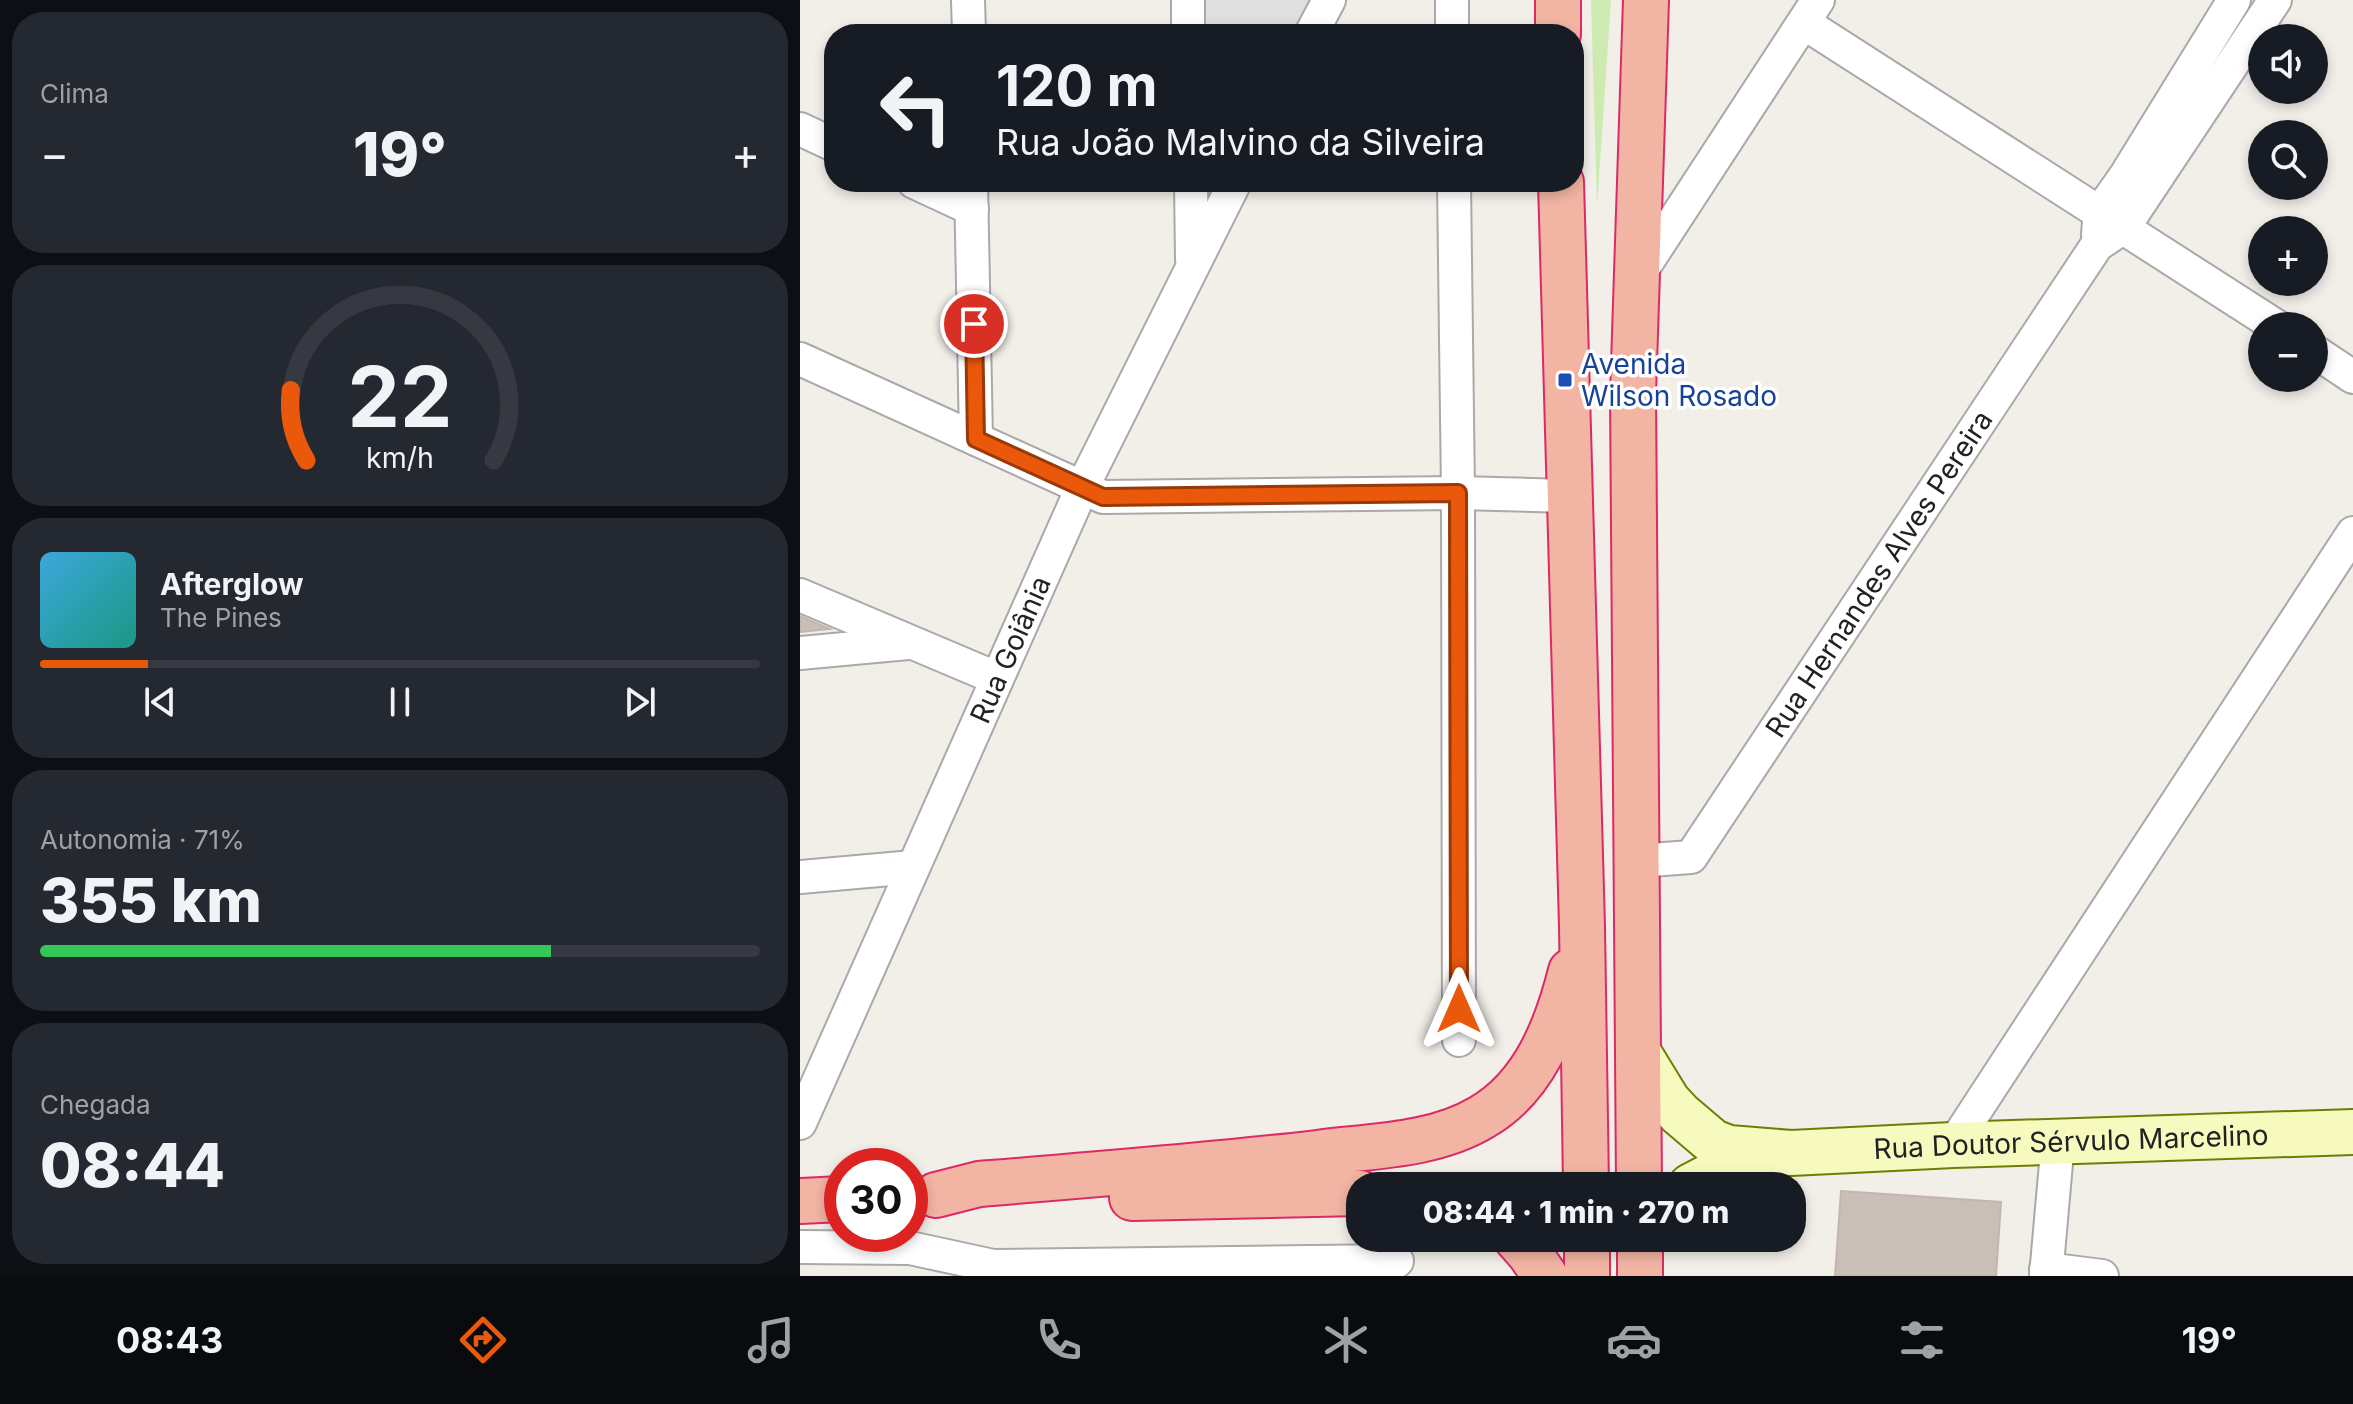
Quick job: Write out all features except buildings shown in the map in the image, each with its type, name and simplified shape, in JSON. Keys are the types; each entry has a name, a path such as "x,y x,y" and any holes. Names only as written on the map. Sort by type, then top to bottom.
{"highway":[{"path":"1558,0 1558,24"},
{"path":"1639,1172 1633,410 1646,0"},
{"path":"1561,192 1586,1172"},
{"path":"928,1194 979,1184 1394,1144 1460,1128 1483,1117 1509,1096 1531,1072 1550,1036 1566,991 1582,926"},
{"path":"928,1195 977,1200 1346,1193"},
{"path":"800,1201 824,1200"},
{"path":"1528,1252 1545,1276"},
{"path":"1587,1252 1587,1276"}],"main road":[{"name":"Rua Doutor Sérvulo Marcelino","path":"1638,1052 1668,1101 1713,1142 1729,1148 1791,1153 2353,1132"},
{"name":"Rua Doutor Sérvulo Marcelino","path":"1721,1172 1791,1153"}],"street":[{"path":"968,0 969,24"},
{"path":"1188,0 1188,24"},
{"path":"1316,24 1329,0"},
{"path":"1452,0 1452,24"},
{"name":"Rua Hernandes Alves Pereira","path":"2258,24 2275,0"},
{"path":"2233,3 2253,24"},
{"name":"Rua Hernandes Alves Pereira","path":"2112,219 2126,175 2233,3"},
{"path":"1635,280 1811,12 2112,219 2255,312"},
{"name":"Rua Hernandes Alves Pereira","path":"1637,861 1691,857 2112,219 2248,38"},
{"path":"800,129 824,140"},
{"path":"1191,192 1193,265"},
{"name":"Rua Goiânia","path":"800,1123 1082,488 1230,192"},
{"path":"1454,192 1459,1040"},
{"path":"971,195 976,439"},
{"path":"800,359 1103,497 1458,493 1568,496"},
{"path":"2328,360 2353,377"},
{"path":"1953,1145 2353,533"},
{"path":"800,595 996,678"},
{"path":"800,653 912,642"},
{"path":"800,877 913,867"},
{"path":"2058,1141 2046,1273 2102,1276"},
{"path":"800,1247 910,1248 990,1271 1397,1258"}],"shaded area":[{"path":"1203,0 1313,0 1302,24 1203,24"}],"green space":[{"path":"1591,0 1611,0 1597,207"}],"place":[{"name":"Avenida Wilson Rosado","path":"1565,380"}],"route":[{"path":"974,324 976,439 1103,497 1458,493 1459,1009"}]}
